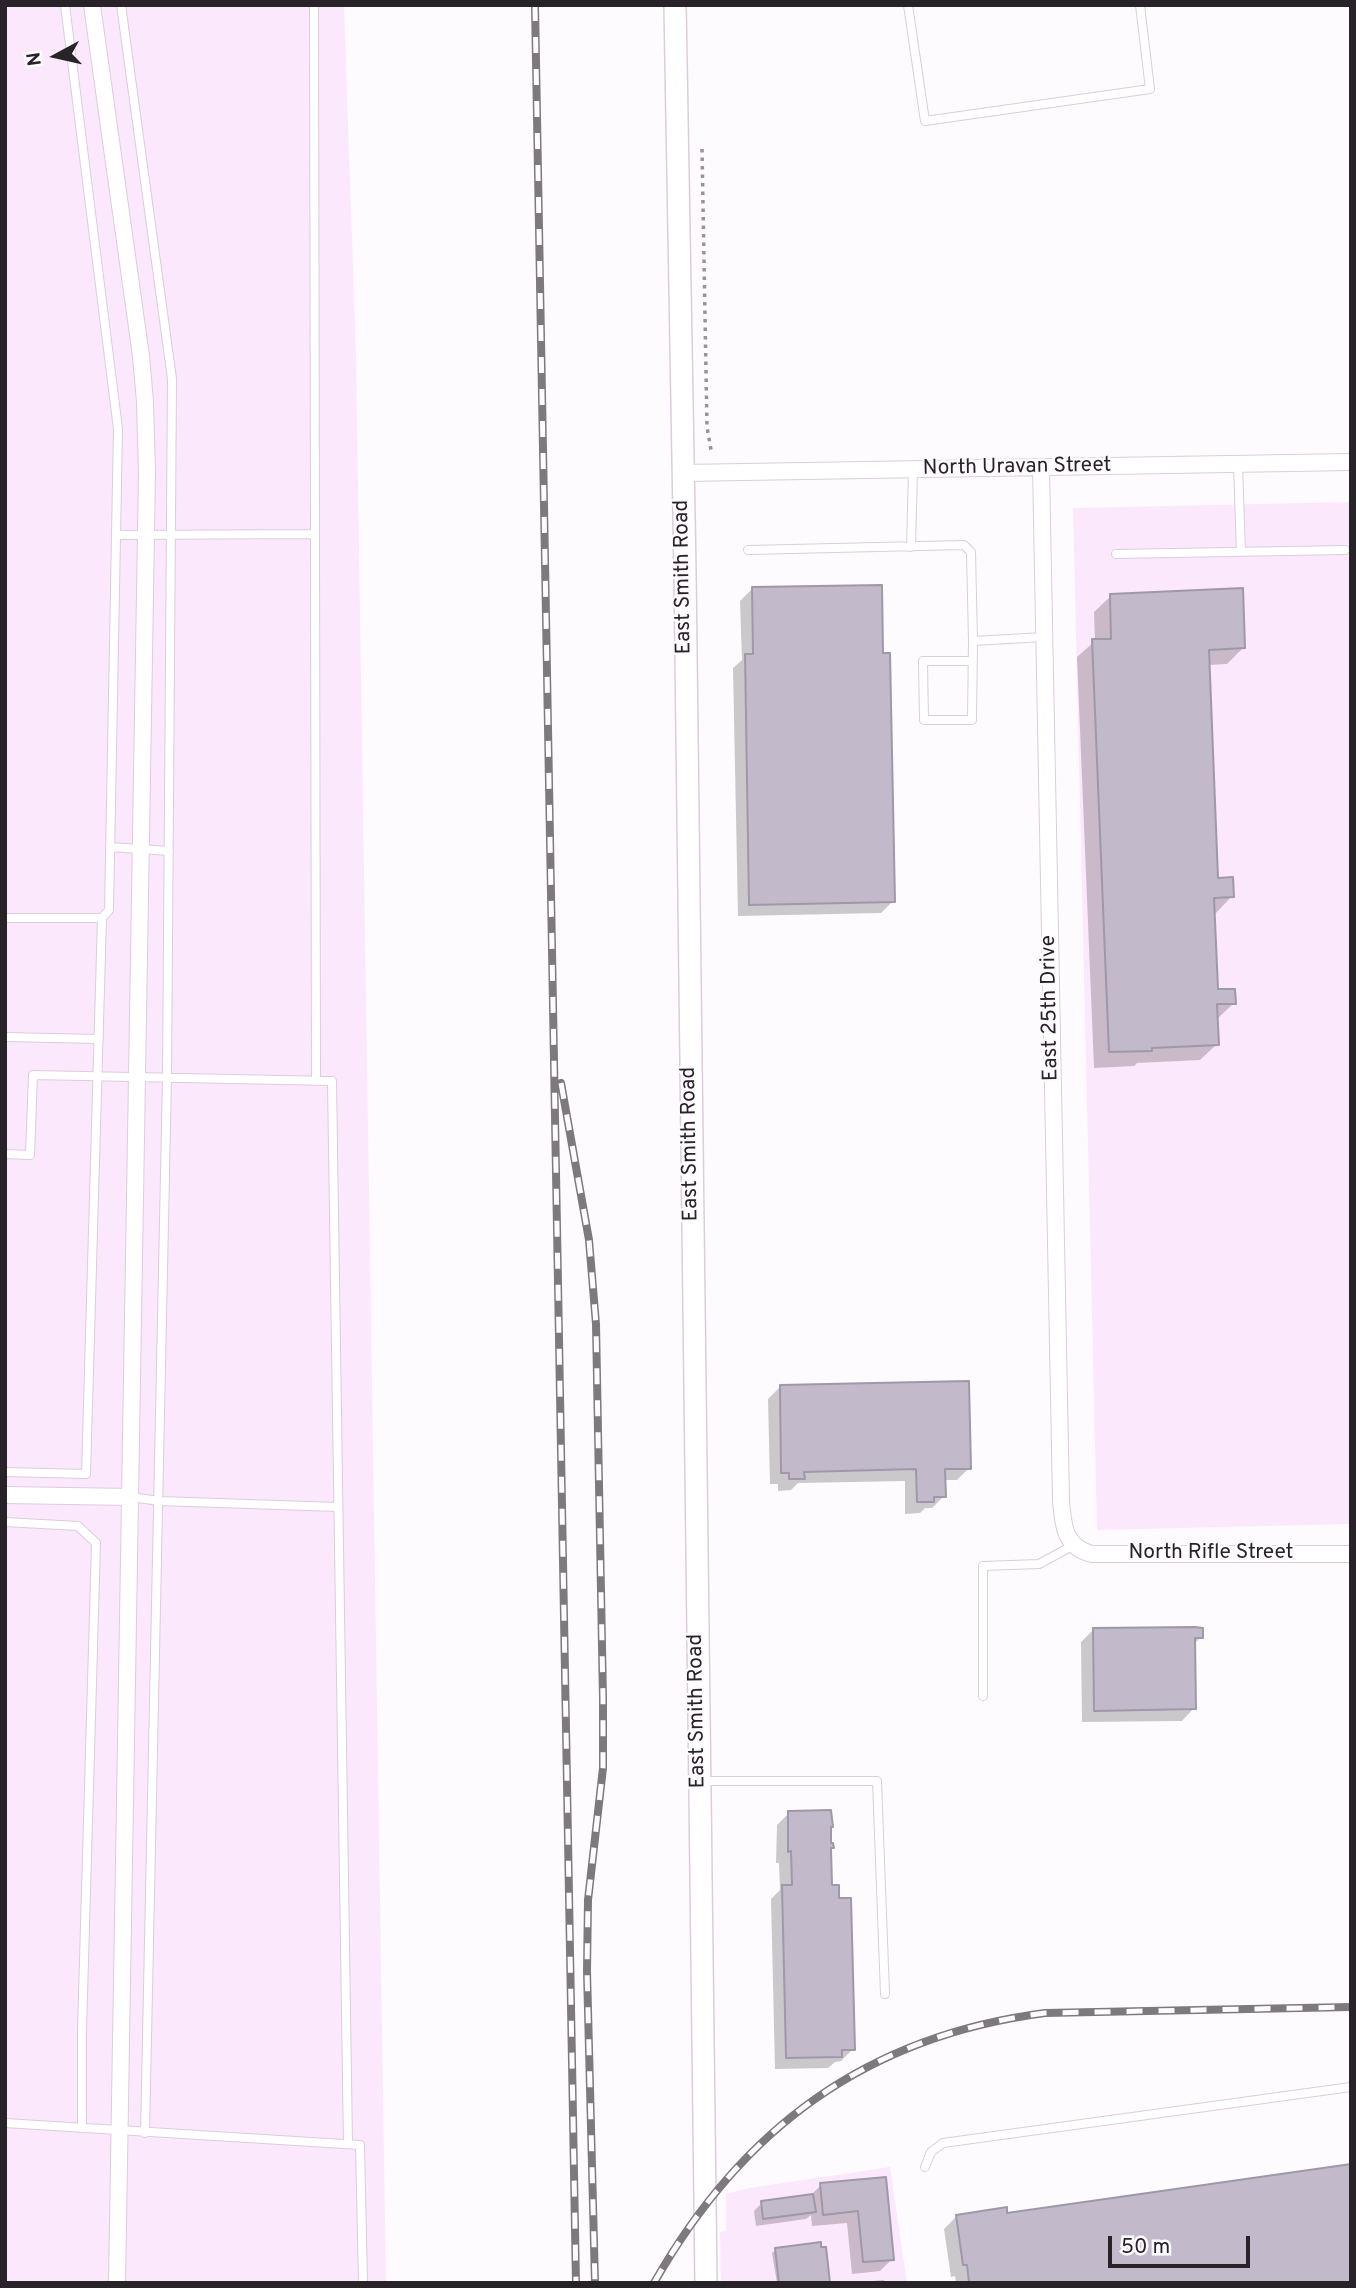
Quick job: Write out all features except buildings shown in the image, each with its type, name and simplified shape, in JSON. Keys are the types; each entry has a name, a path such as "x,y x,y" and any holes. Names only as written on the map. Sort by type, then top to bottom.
{"street":[{"path":"92,5 142,368 146,425 139,1077 117,2283"},
{"name":"East Smith Road","path":"675,5 706,2283"},
{"name":"North Uravan Street","path":"683,473 1351,462"},
{"name":"East 25th Drive","path":"1041,468 1061,1500 1063,1523 1074,1545"},
{"path":"5,1494 131,1497"},
{"name":"North Rifle Street","path":"1074,1545 1092,1554 1351,1554"}],"lane":[{"path":"5,1472 86,1474 102,918 109,910 118,429 65,5"},
{"path":"121,5 172,379 167,1078 145,2133"},
{"path":"314,5 316,1081"},
{"path":"908,5 925,121 1150,89 1140,5"},
{"path":"1238,465 1241,552"},
{"path":"911,547 913,470"},
{"path":"116,535 315,534"},
{"path":"748,550 964,545 971,552 972,720 924,720 923,661 971,661"},
{"path":"1116,554 1345,550"},
{"path":"973,641 1044,637"},
{"path":"110,847 169,851"},
{"path":"5,918 102,918"},
{"path":"5,1037 99,1039"},
{"path":"5,1154 30,1155 33,1075 332,1081 348,2144"},
{"path":"131,1497 338,1507"},
{"path":"5,1522 78,1526 96,1543 82,2030 82,2128"},
{"path":"983,1696 983,1566 1039,1564 1074,1545"},
{"path":"699,1781 877,1781 885,1994"},
{"path":"925,2167 931,2152 943,2143 1351,2087"},
{"path":"5,2123 360,2145 363,2283"}],"path":[{"path":"702,149 707,427 711,450"}],"shaded area":[{"path":"5,5 344,5 356,355 386,2283 5,2283"},
{"path":"1351,502 1351,1524 1097,1530 1073,508"},
{"path":"890,2167 907,2283 721,2283 720,2232 726,2231 726,2194 749,2188"}],"railway":[{"path":"535,5 576,2283"},
{"path":"561,1083 589,1240 596,1324 603,1768 588,1900 587,1971 595,2283"},
{"path":"654,2283 689,2228 727,2179 769,2136 816,2098 866,2068 921,2043 981,2025 1045,2013 1351,2007"}]}
